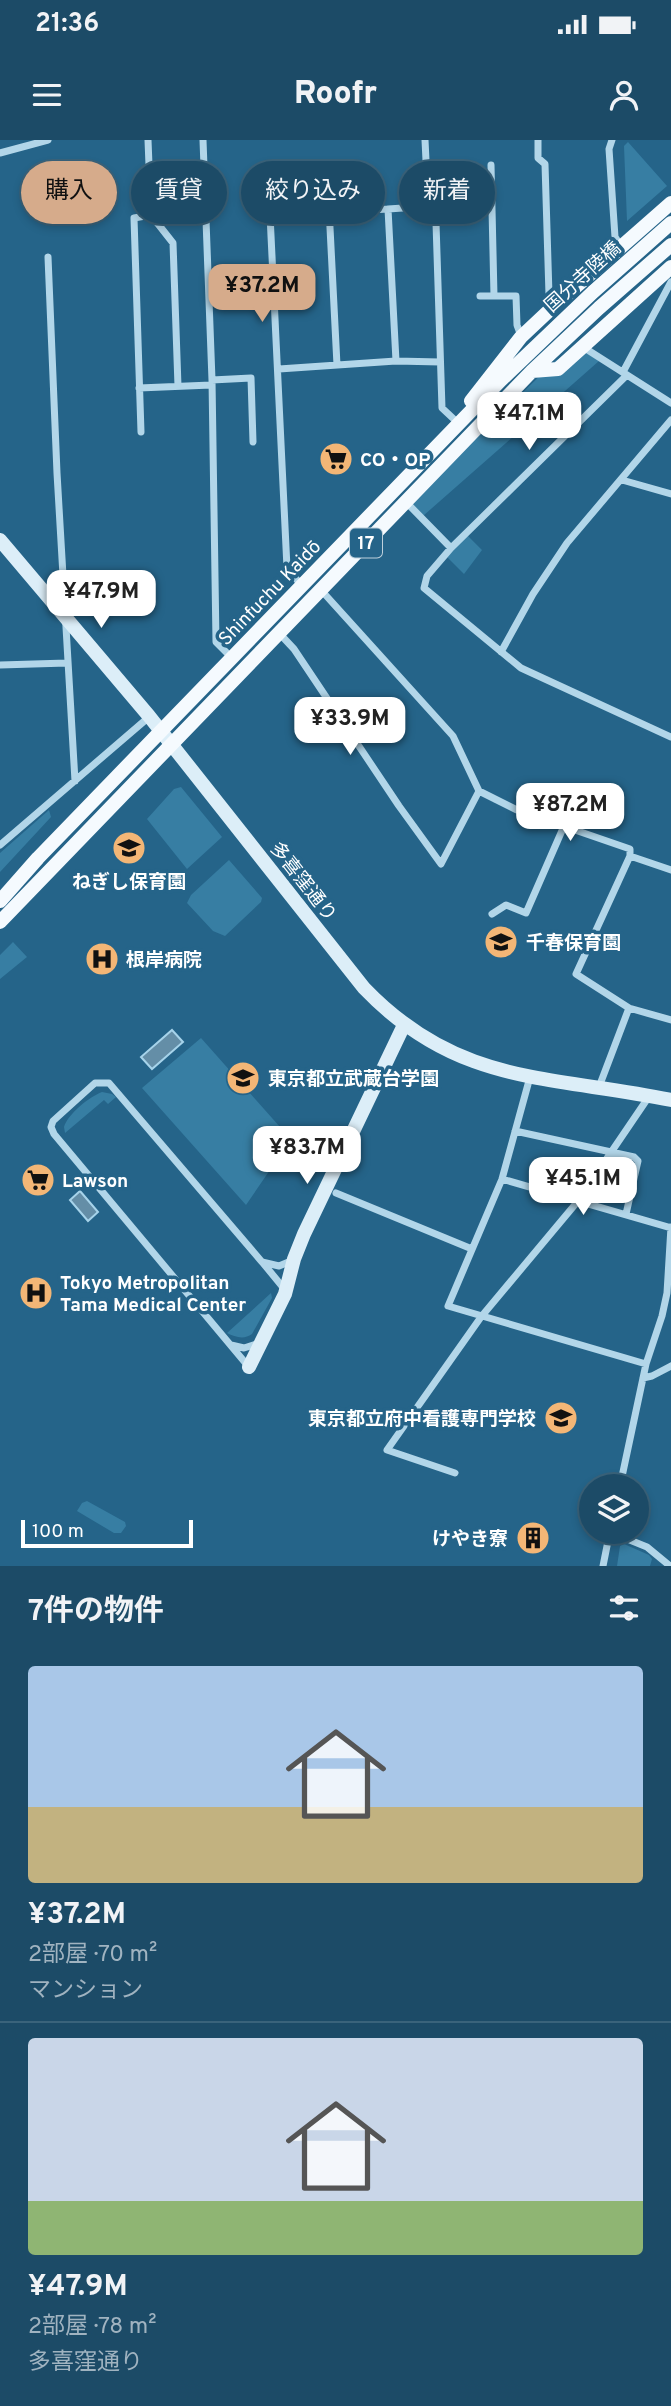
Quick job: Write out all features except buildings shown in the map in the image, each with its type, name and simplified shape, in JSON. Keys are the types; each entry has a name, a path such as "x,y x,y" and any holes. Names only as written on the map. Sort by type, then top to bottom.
{"main road":[{"name":"17","path":"458,423 476,393 522,337 555,304 671,203"},
{"name":"国分寺陸橋","path":"552,330 671,223"},
{"name":"国分寺陸橋","path":"562,343 671,245"},
{"path":"532,371 558,369 582,346 668,277"},
{"name":"Shinfuchu Kaidō","path":"18,883 38,858 458,423 552,330"},
{"name":"Shinfuchu Kaidō","path":"0,922 562,343"},
{"name":"多喜窪通り","path":"0,540 149,716 364,988 404,1025 426,1040 480,1065 530,1077 671,1100"},
{"name":"Shinfuchu Kaidō","path":"0,901 62,847 158,749 164,745 172,745"},
{"path":"249,1367 286,1291 294,1259 342,1153 404,1025"}],"street":[{"path":"10,150 11,140"},
{"path":"0,153 48,140"},
{"path":"148,140 149,161"},
{"path":"203,140 216,642 232,658"},
{"path":"425,140 426,161"},
{"path":"538,140 538,158 545,164 549,295 555,304"},
{"path":"612,140 609,149 615,237 621,246"},
{"path":"385,209 399,208"},
{"path":"388,209 396,361"},
{"path":"134,224 141,432"},
{"path":"158,224 173,243 178,386"},
{"path":"271,224 287,568 302,586"},
{"path":"330,224 337,365"},
{"path":"436,224 442,408 458,423"},
{"path":"492,224 494,296"},
{"path":"48,257 75,781"},
{"path":"668,277 625,373 451,548 427,576 424,588 521,668 671,737"},
{"path":"480,296 516,296 517,325 522,337"},
{"path":"582,346 671,403"},
{"path":"279,369 396,361 440,362"},
{"path":"139,388 251,378 253,442"},
{"path":"501,652 533,594 567,542 671,420"},
{"path":"621,480 671,494"},
{"path":"406,502 451,548"},
{"path":"321,590 453,736 479,791 517,810 630,849 630,856 576,974 629,1008 671,1020"},
{"path":"279,633 294,649 441,864 479,791"},
{"path":"0,665 67,663"},
{"path":"0,845 149,716"},
{"path":"492,914 506,905 526,913 564,826"},
{"path":"630,856 671,870"},
{"path":"599,1088 629,1008"},
{"path":"530,1077 502,1179 448,1306 646,1364"},
{"path":"249,1367 54,1135 51,1127 54,1121 95,1083 109,1083 286,1291"},
{"path":"454,1473 387,1450 481,1317 578,1201 650,1096"},
{"path":"515,1130 634,1157 638,1161 626,1214"},
{"path":"502,1179 671,1227 667,1293 646,1364 623,1474"},
{"path":"336,1194 472,1249"},
{"path":"262,1262 279,1266 294,1259"},
{"path":"662,1316 671,1310"},
{"path":"230,1345 238,1348 251,1347 262,1341"},
{"path":"643,1378 671,1366"},
{"path":"603,1566 608,1544"},
{"path":"640,1544 670,1566"}],"shaded area":[{"path":"628,142 667,186 627,221 624,146"},
{"path":"578,348 599,361 423,516 410,503 555,361"},
{"path":"467,535 482,550 464,574 447,557"},
{"path":"181,787 222,837 187,869 147,819 174,789"},
{"path":"49,810 51,817 0,872 0,853"},
{"path":"229,860 262,898 225,936 213,931 187,903 191,895"},
{"path":"13,942 27,957 0,979 0,955"},
{"path":"172,1030 183,1042 152,1069 141,1057"},
{"path":"201,1038 280,1127 269,1160 270,1170 246,1205 142,1088"},
{"path":"102,1092 116,1097 108,1104 104,1100 65,1133 66,1122 74,1112"},
{"path":"80,1191 98,1212 88,1221 70,1200"},
{"path":"271,1293 272,1298 252,1334 240,1337 227,1333"},
{"path":"87,1501 125,1522 126,1526 121,1533 114,1533 77,1511 82,1503"},
{"path":"624,1544 649,1555 652,1559 650,1566 617,1566 620,1546"}],"place":[{"name":"CO・OP","path":"336,459"},
{"name":"ねぎし保育園","path":"129,848"},
{"name":"千春保育園","path":"501,942"},
{"name":"根岸病院","path":"102,959"},
{"name":"東京都立武蔵台学園","path":"243,1078"},
{"name":"Lawson","path":"38,1180"},
{"name":"Tokyo Metropolitan Tama Medical Center","path":"36,1293"},
{"name":"東京都立府中看護専門学校","path":"561,1418"},
{"name":"けやき寮","path":"533,1538"}]}
